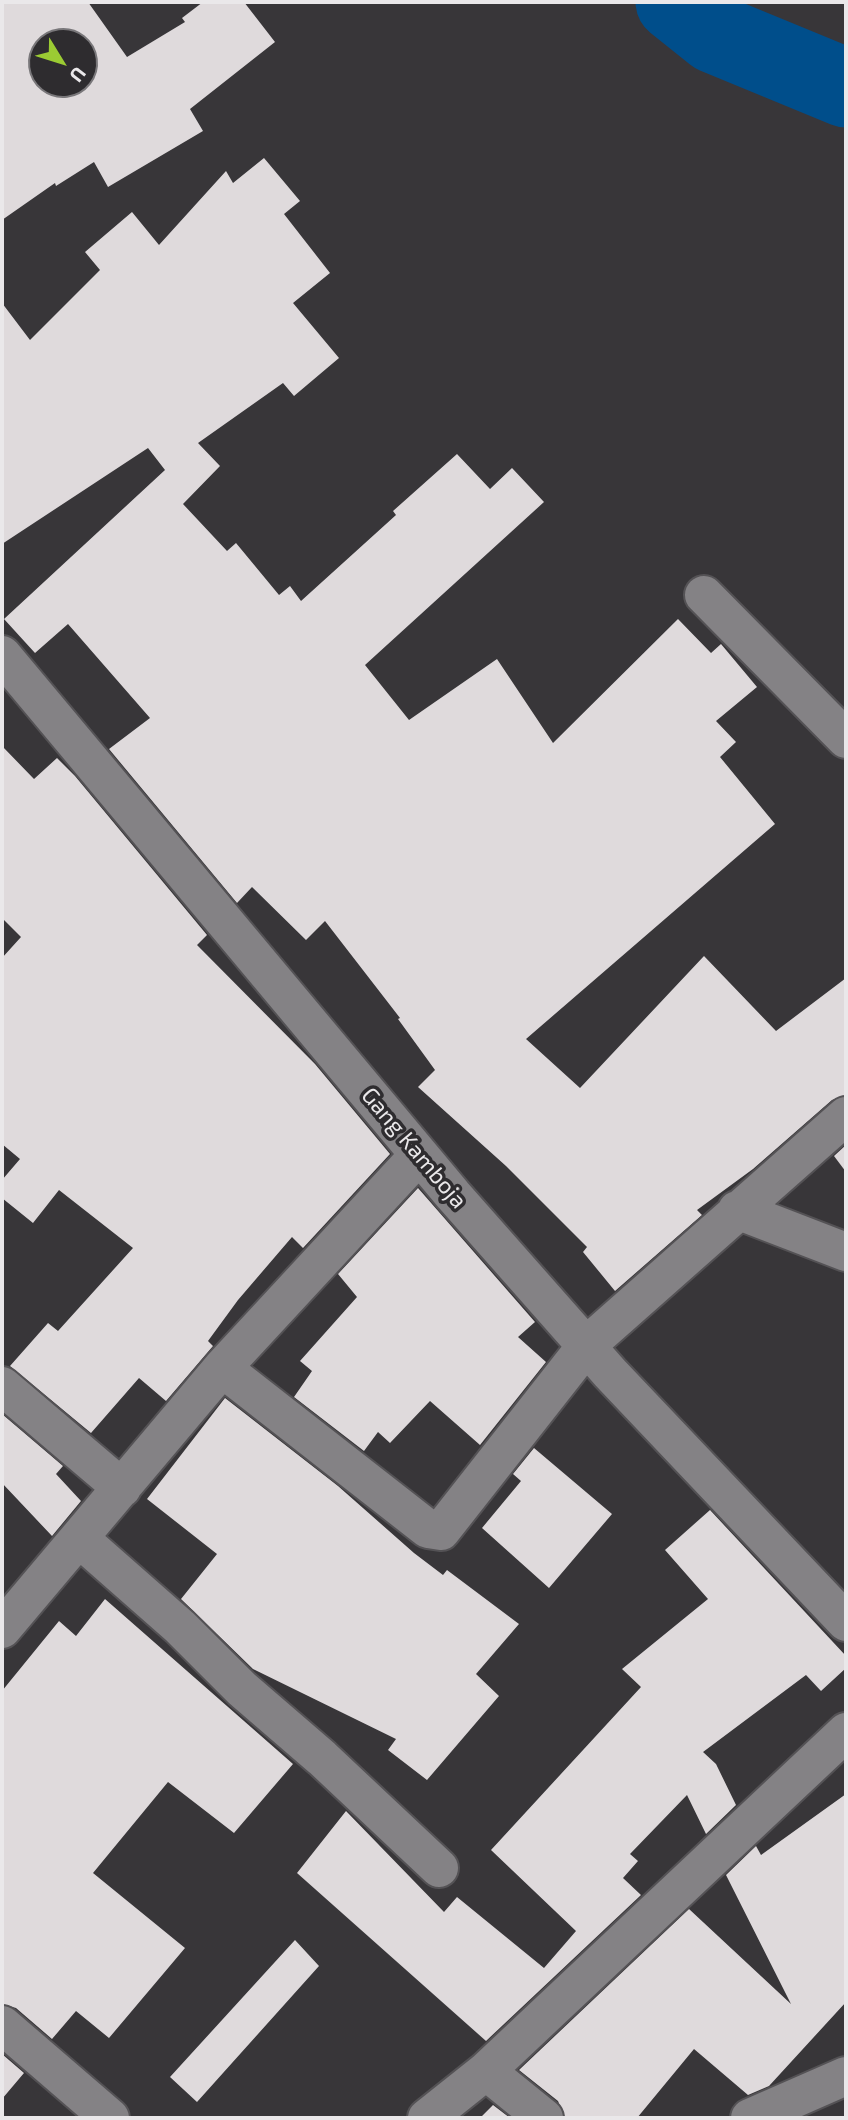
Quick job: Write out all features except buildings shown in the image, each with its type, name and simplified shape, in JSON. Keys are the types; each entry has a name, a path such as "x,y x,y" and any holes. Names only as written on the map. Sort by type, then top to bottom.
{"street":[{"path":"704,595 846,739"},
{"name":"Gang Kamboja","path":"2,655 419,1155 587,1345 846,1622"},
{"path":"222,1368 428,1529 437,1532 449,1526 587,1345 846,1116"},
{"path":"2,1629 222,1368 419,1155"},
{"path":"737,1210 846,1252"},
{"path":"2,1386 122,1488"},
{"path":"80,1539 180,1627 242,1689 322,1758 439,1868"},
{"path":"427,2118 486,2071 846,1732"},
{"path":"2,2025 110,2118"},
{"path":"486,2071 544,2118"},
{"path":"750,2118 846,2076"}],"waterway":[{"path":"675,2 715,34 846,88"}]}
